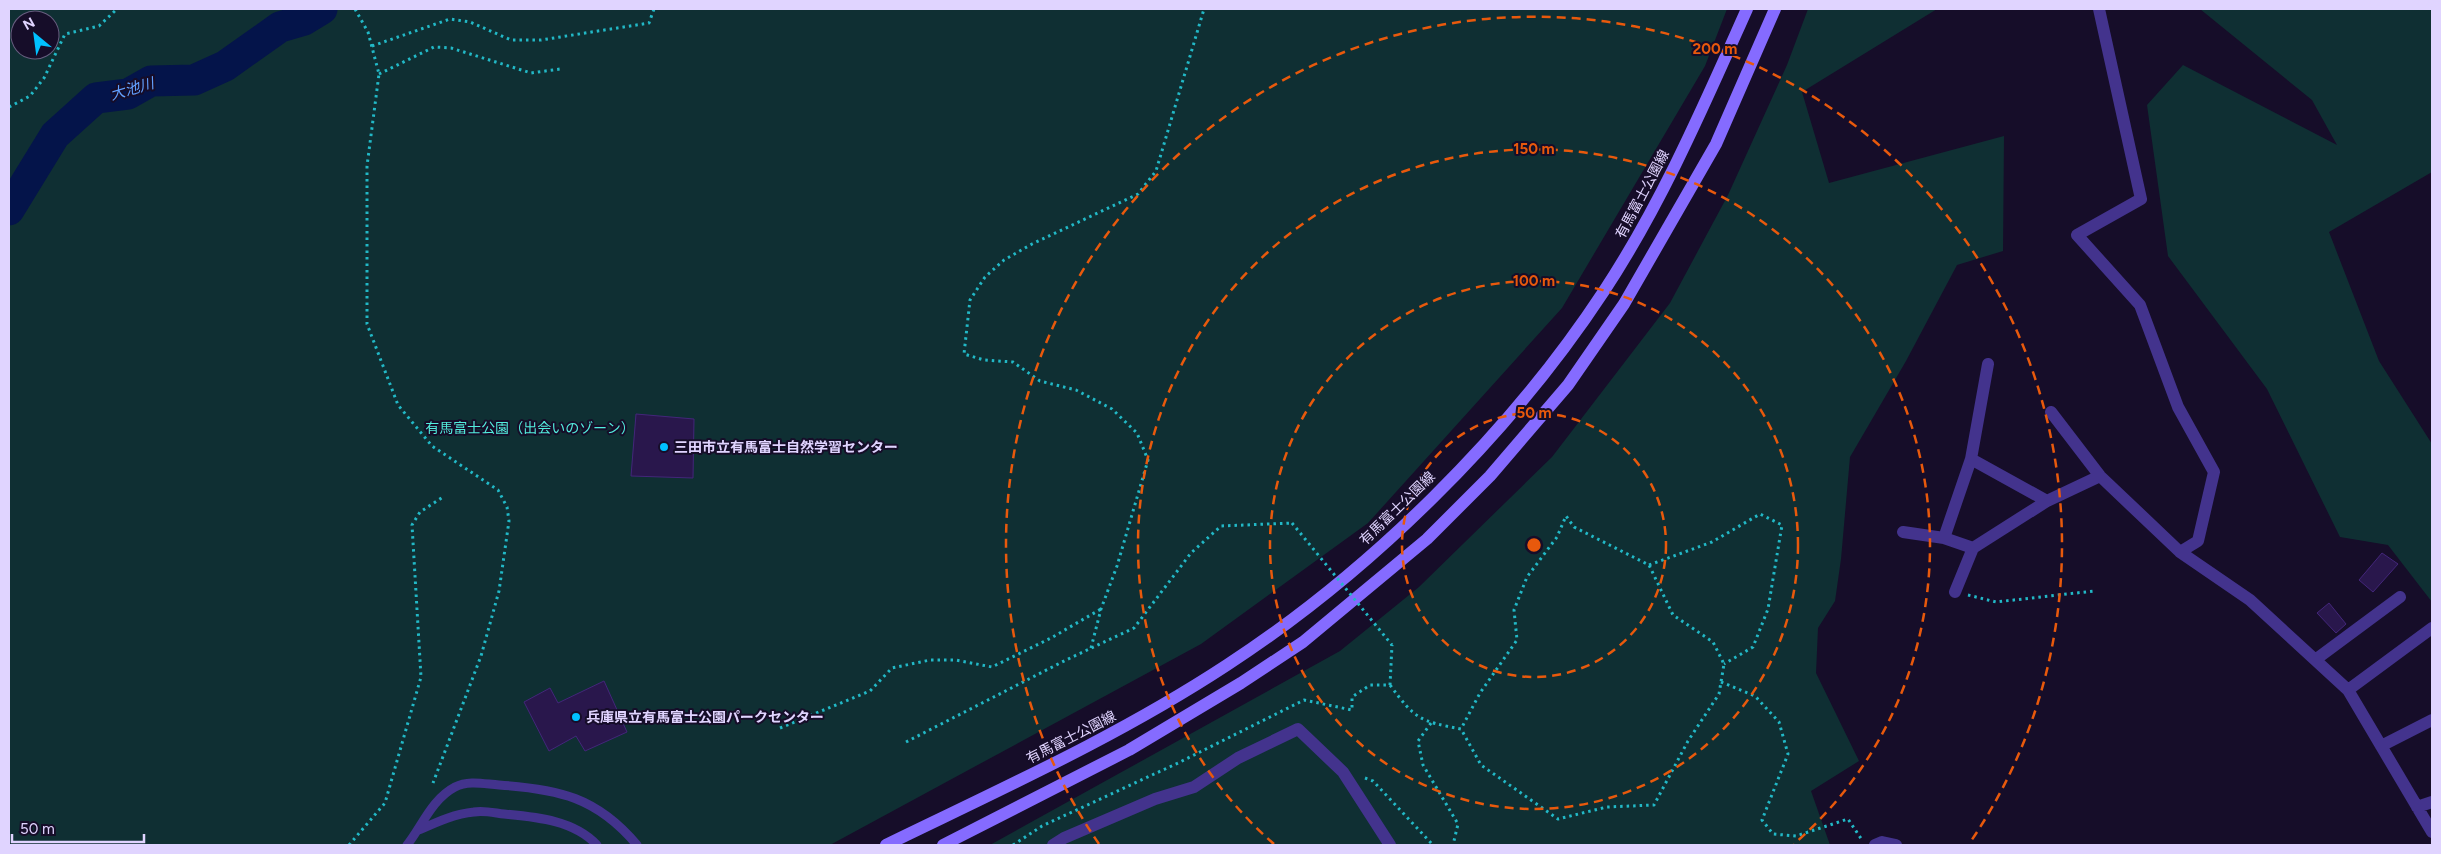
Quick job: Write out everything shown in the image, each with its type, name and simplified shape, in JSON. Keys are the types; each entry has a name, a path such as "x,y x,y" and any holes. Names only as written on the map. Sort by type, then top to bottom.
{"main road":[{"name":"有馬富士公園線","path":"886,845 1120,729 1226,666 1287,624 1411,518 1468,460 1549,369 1605,290 1647,218 1694,128 1747,9"},
{"path":"943,845 1129,750 1234,687 1304,642 1434,532 1490,476 1568,385 1624,304 1716,144 1775,9"}],"street":[{"path":"2099,9 2142,199 2077,235 2140,305 2178,407 2214,472 2198,541 2180,552"},
{"path":"1944,538 1971,459 1988,364"},
{"path":"2051,412 2100,476 2180,552 2250,600 2348,690 2432,832"},
{"path":"1971,459 2047,501"},
{"path":"1955,592 1973,548 2047,501 2100,476"},
{"path":"1904,532 1944,538 1973,548"},
{"path":"2315,660 2400,598"},
{"path":"2348,690 2432,628"},
{"path":"2382,746 2432,720"},
{"path":"1053,845 1064,838 1155,799 1194,787 1238,758 1298,729 1343,772 1390,845"},
{"path":"2418,807 2432,802"},
{"path":"1875,845 1882,842 1896,845"}],"lane":[{"path":"407,845 419,830 426,814 442,797 454,788 468,782 542,788 586,802 625,830 636,845"},
{"path":"419,830 449,816 476,811 542,818 568,826 591,839 597,845"}],"path":[{"path":"9,107 30,96 39,84 65,34 99,26 117,9"},
{"path":"355,9 368,32 379,74 367,166 367,324 398,405 432,446 498,490 507,507 509,521 499,590 480,656 433,783"},
{"path":"372,46 450,20 470,22 511,40 541,40 649,23 654,9"},
{"path":"1091,648 1101,608 1117,566 1148,460 1137,433 1112,410 1076,390 1040,381 1013,362 984,360 964,354 970,300 985,277 1004,260 1032,244 1138,194 1156,171 1204,9"},
{"path":"379,74 434,47 460,51 531,73 560,69"},
{"path":"349,845 385,803 421,677 412,525 420,512 443,497"},
{"path":"1649,565 1712,542 1760,514 1782,525 1768,609 1753,647 1724,664"},
{"path":"906,742 1134,628 1191,553 1221,526 1292,523 1392,645 1390,685 1410,712 1431,723 1461,729 1481,764 1558,819 1607,807 1654,805 1688,741 1719,694 1724,664 1713,642 1674,615 1649,565 1574,527 1566,516 1557,537 1526,577 1514,610 1517,640 1480,693 1461,729"},
{"path":"1955,592 1996,602 2094,591"},
{"path":"780,728 870,691 892,668 938,660 956,660 992,667 1051,638 1101,608"},
{"path":"1721,682 1755,696 1779,722 1788,754 1762,820 1773,834 1796,836 1848,819 1865,845"},
{"path":"1013,845 1042,826 1178,764 1304,700 1352,710 1352,697 1370,685 1390,685"},
{"path":"1431,723 1418,741 1423,765 1458,824 1453,845"},
{"path":"1343,772 1373,781 1433,845"}],"green space":[{"name":"有馬富士公園（出会いのゾーン）","path":"9,9 1727,9 1705,66 1562,308 1368,523 1201,644 830,845 9,845"},
{"path":"1808,9 1937,9 1802,92 1829,183 2004,136 2003,251 1957,265 1906,361 1850,457 1841,559 1835,601 1818,628 1816,673 1859,761 1811,791 1830,845 990,845 1340,651 1419,587 1552,457 1670,303 1728,195 1787,65"},
{"path":"2200,9 2432,9 2432,172 2329,232 2379,361 2432,444 2432,602 2388,545 2340,537 2267,389 2168,256 2147,105 2183,65 2337,145 2312,100"}],"building":[{"name":"三田市立有馬富士自然学習センター","path":"636,414 694,419 693,478 631,476"},
{"path":"2382,553 2398,564 2373,592 2359,580"},
{"path":"2329,603 2346,624 2336,633 2317,613"},
{"name":"兵庫県立有馬富士公園パークセンター","path":"604,681 627,732 585,751 576,736 549,751 524,702 550,688 558,703"}],"waterway":[{"name":"大池川","path":"9,210 55,135 96,98 128,94 151,81 194,80 225,66 280,27 304,20 322,9"}],"place":[{"name":"三田市立有馬富士自然学習センター","path":"664,447"},
{"name":"兵庫県立有馬富士公園パークセンター","path":"576,717"}]}
